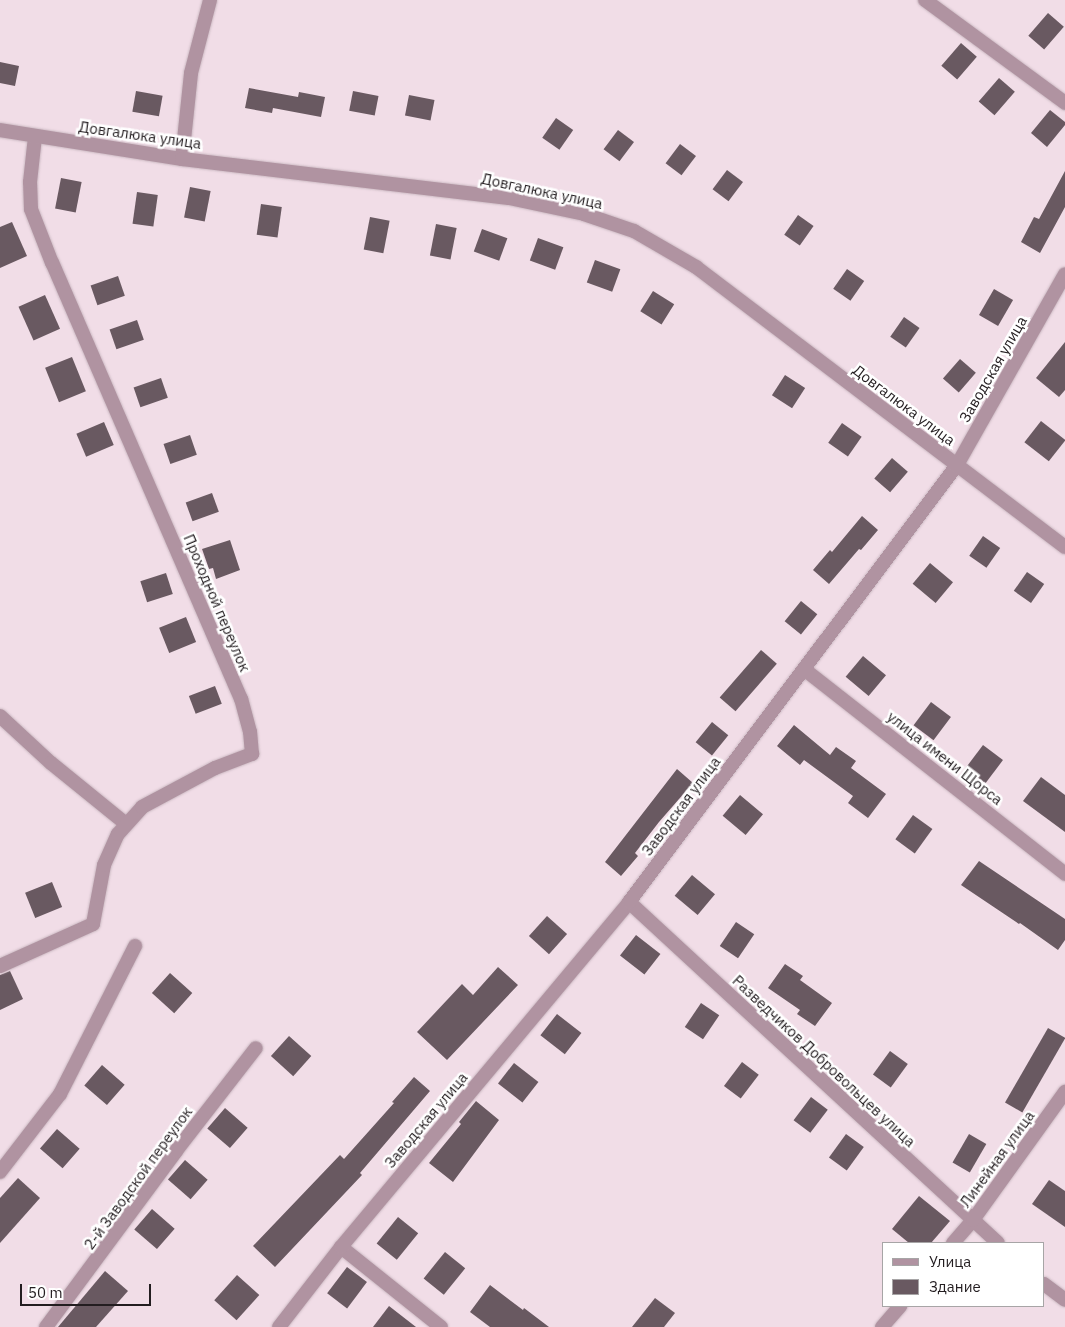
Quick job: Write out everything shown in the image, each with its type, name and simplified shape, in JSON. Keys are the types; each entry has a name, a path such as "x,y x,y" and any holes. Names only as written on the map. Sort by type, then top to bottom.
{"street":[{"path":"182,159 191,73 210,0"},
{"path":"926,0 1065,103"},
{"name":"Довгалюка улица","path":"0,130 182,159 509,198 584,214 634,231 696,267 1065,547"},
{"name":"Проходной переулок","path":"0,966 93,924 104,865 118,834 142,806 215,768 252,754 250,732 241,699 56,272 31,209 30,182 35,136"},
{"name":"Заводская улица","path":"279,1327 342,1246 629,902 957,465 1061,291 1065,274"},
{"name":"улица имени Щорса","path":"804,669 1065,874"},
{"path":"0,716 51,764 126,824"},
{"name":"Разведчиков Добровольцев улица","path":"629,902 997,1242"},
{"path":"0,1172 60,1094 135,946"},
{"name":"2-й Заводской переулок","path":"46,1327 176,1151 256,1048"},
{"name":"Линейная улица","path":"954,1242 973,1220 1065,1092"},
{"path":"342,1246 441,1327"},
{"path":"1045,1285 1065,1300"},
{"path":"882,1327 899,1307"}],"building":[{"path":"1048,13 1064,27 1044,49 1028,36"},
{"path":"961,43 977,57 957,79 941,66"},
{"path":"0,62 19,66 15,86 0,83"},
{"path":"999,78 1015,92 995,115 979,101"},
{"path":"249,88 298,97 299,92 325,97 321,117 273,108 272,113 245,108"},
{"path":"136,91 163,96 159,116 132,112"},
{"path":"353,91 379,96 375,116 349,111"},
{"path":"409,95 435,100 431,121 405,116"},
{"path":"1050,110 1065,122 1065,125 1047,147 1031,133"},
{"path":"556,118 573,130 559,150 542,138"},
{"path":"618,130 634,142 620,161 604,149"},
{"path":"680,144 696,156 682,175 666,163"},
{"path":"727,170 743,182 729,201 713,189"},
{"path":"1065,171 1065,207 1040,253 1021,242 1034,217 1039,219"},
{"path":"61,178 82,182 76,212 55,208"},
{"path":"190,187 211,191 205,221 184,217"},
{"path":"137,192 158,195 153,227 133,224"},
{"path":"261,204 282,207 277,238 257,235"},
{"path":"798,215 814,226 800,246 784,235"},
{"path":"370,217 390,221 383,253 364,249"},
{"path":"12,222 27,256 0,268 0,227"},
{"path":"436,224 457,228 451,259 430,255"},
{"path":"482,229 507,238 499,261 474,252"},
{"path":"538,238 563,247 555,270 530,261"},
{"path":"595,260 620,269 612,292 587,283"},
{"path":"847,269 864,281 850,301 833,289"},
{"path":"118,276 125,296 97,305 91,285"},
{"path":"994,289 1013,300 998,326 979,315"},
{"path":"653,291 674,304 661,325 640,311"},
{"path":"45,295 60,329 34,341 19,307"},
{"path":"904,317 920,328 906,348 890,337"},
{"path":"137,320 144,340 116,349 110,329"},
{"path":"1065,342 1065,390 1059,397 1036,378"},
{"path":"72,357 86,391 59,402 45,368"},
{"path":"960,359 976,373 959,392 943,379"},
{"path":"785,375 805,388 792,408 772,395"},
{"path":"161,378 168,398 140,407 134,387"},
{"path":"1041,421 1065,440 1049,461 1024,442"},
{"path":"104,422 114,445 86,457 76,434"},
{"path":"842,423 862,437 848,456 828,443"},
{"path":"190,435 197,455 170,464 164,444"},
{"path":"892,458 908,472 890,492 874,478"},
{"path":"212,493 219,512 193,521 186,503"},
{"path":"862,516 878,530 829,584 813,570 830,550 832,552"},
{"path":"983,536 1000,548 986,568 969,556"},
{"path":"230,540 240,570 216,579 213,568 209,569 202,549"},
{"path":"930,563 953,582 936,603 913,584"},
{"path":"1027,572 1044,584 1031,603 1014,591"},
{"path":"166,573 173,594 147,602 140,581"},
{"path":"801,601 817,614 801,634 785,621"},
{"path":"186,617 196,642 169,653 159,628"},
{"path":"761,650 777,664 736,711 720,698"},
{"path":"863,656 886,675 869,696 846,677"},
{"path":"215,686 222,704 196,714 189,696"},
{"path":"931,702 951,717 934,740 914,725"},
{"path":"712,722 728,735 712,755 696,742"},
{"path":"794,725 830,755 836,747 856,761 851,768 886,794 868,818 848,803 853,796 804,760 800,765 777,746"},
{"path":"983,745 1003,760 986,783 966,768"},
{"path":"677,769 693,783 635,853 638,856 621,876 605,862"},
{"path":"1041,777 1065,795 1065,832 1023,801"},
{"path":"740,795 763,814 746,835 723,816"},
{"path":"913,815 932,829 915,853 895,839"},
{"path":"979,861 1065,919 1065,940 1058,950 961,885"},
{"path":"692,875 715,894 698,915 675,896"},
{"path":"52,882 62,907 35,918 25,893"},
{"path":"547,916 567,934 549,954 529,936"},
{"path":"736,922 754,934 738,958 720,946"},
{"path":"636,935 660,954 644,975 620,955"},
{"path":"785,964 803,976 800,980 832,1003 815,1026 797,1014 800,1010 768,988"},
{"path":"498,967 518,985 447,1060 417,1032 462,984 473,995"},
{"path":"10,971 23,999 0,1010 0,975"},
{"path":"170,973 192,993 174,1013 152,993"},
{"path":"701,1003 719,1015 703,1039 685,1027"},
{"path":"557,1014 581,1033 565,1054 540,1035"},
{"path":"1048,1028 1065,1039 1022,1112 1005,1102"},
{"path":"289,1036 311,1056 293,1076 271,1056"},
{"path":"890,1051 908,1064 891,1087 873,1074"},
{"path":"742,1062 759,1075 741,1099 724,1086"},
{"path":"514,1063 538,1082 522,1103 498,1083"},
{"path":"102,1065 125,1085 107,1105 84,1085"},
{"path":"414,1077 430,1091 360,1173 362,1175 275,1267 253,1246 340,1155 344,1159 394,1103 392,1102"},
{"path":"811,1097 828,1110 810,1133 794,1120"},
{"path":"476,1101 499,1120 453,1182 429,1163 461,1124 459,1122"},
{"path":"225,1108 248,1128 230,1148 207,1128"},
{"path":"57,1129 80,1149 63,1168 40,1149"},
{"path":"846,1134 864,1147 847,1170 829,1157"},
{"path":"969,1134 986,1144 970,1173 952,1163"},
{"path":"185,1160 208,1180 191,1199 168,1180"},
{"path":"18,1178 40,1198 0,1243 0,1198"},
{"path":"1049,1180 1065,1191 1065,1227 1032,1204"},
{"path":"919,1196 950,1221 932,1242 908,1242 892,1229"},
{"path":"152,1209 175,1229 157,1249 134,1229"},
{"path":"398,1217 418,1233 397,1260 377,1243"},
{"path":"445,1252 465,1268 444,1295 424,1278"},
{"path":"347,1267 367,1282 347,1308 327,1293"},
{"path":"105,1271 128,1291 96,1327 58,1327"},
{"path":"237,1275 259,1295 237,1320 214,1300"},
{"path":"490,1285 549,1327 490,1327 470,1312"},
{"path":"655,1298 675,1313 664,1327 632,1327"},
{"path":"389,1306 416,1327 373,1327"}]}
